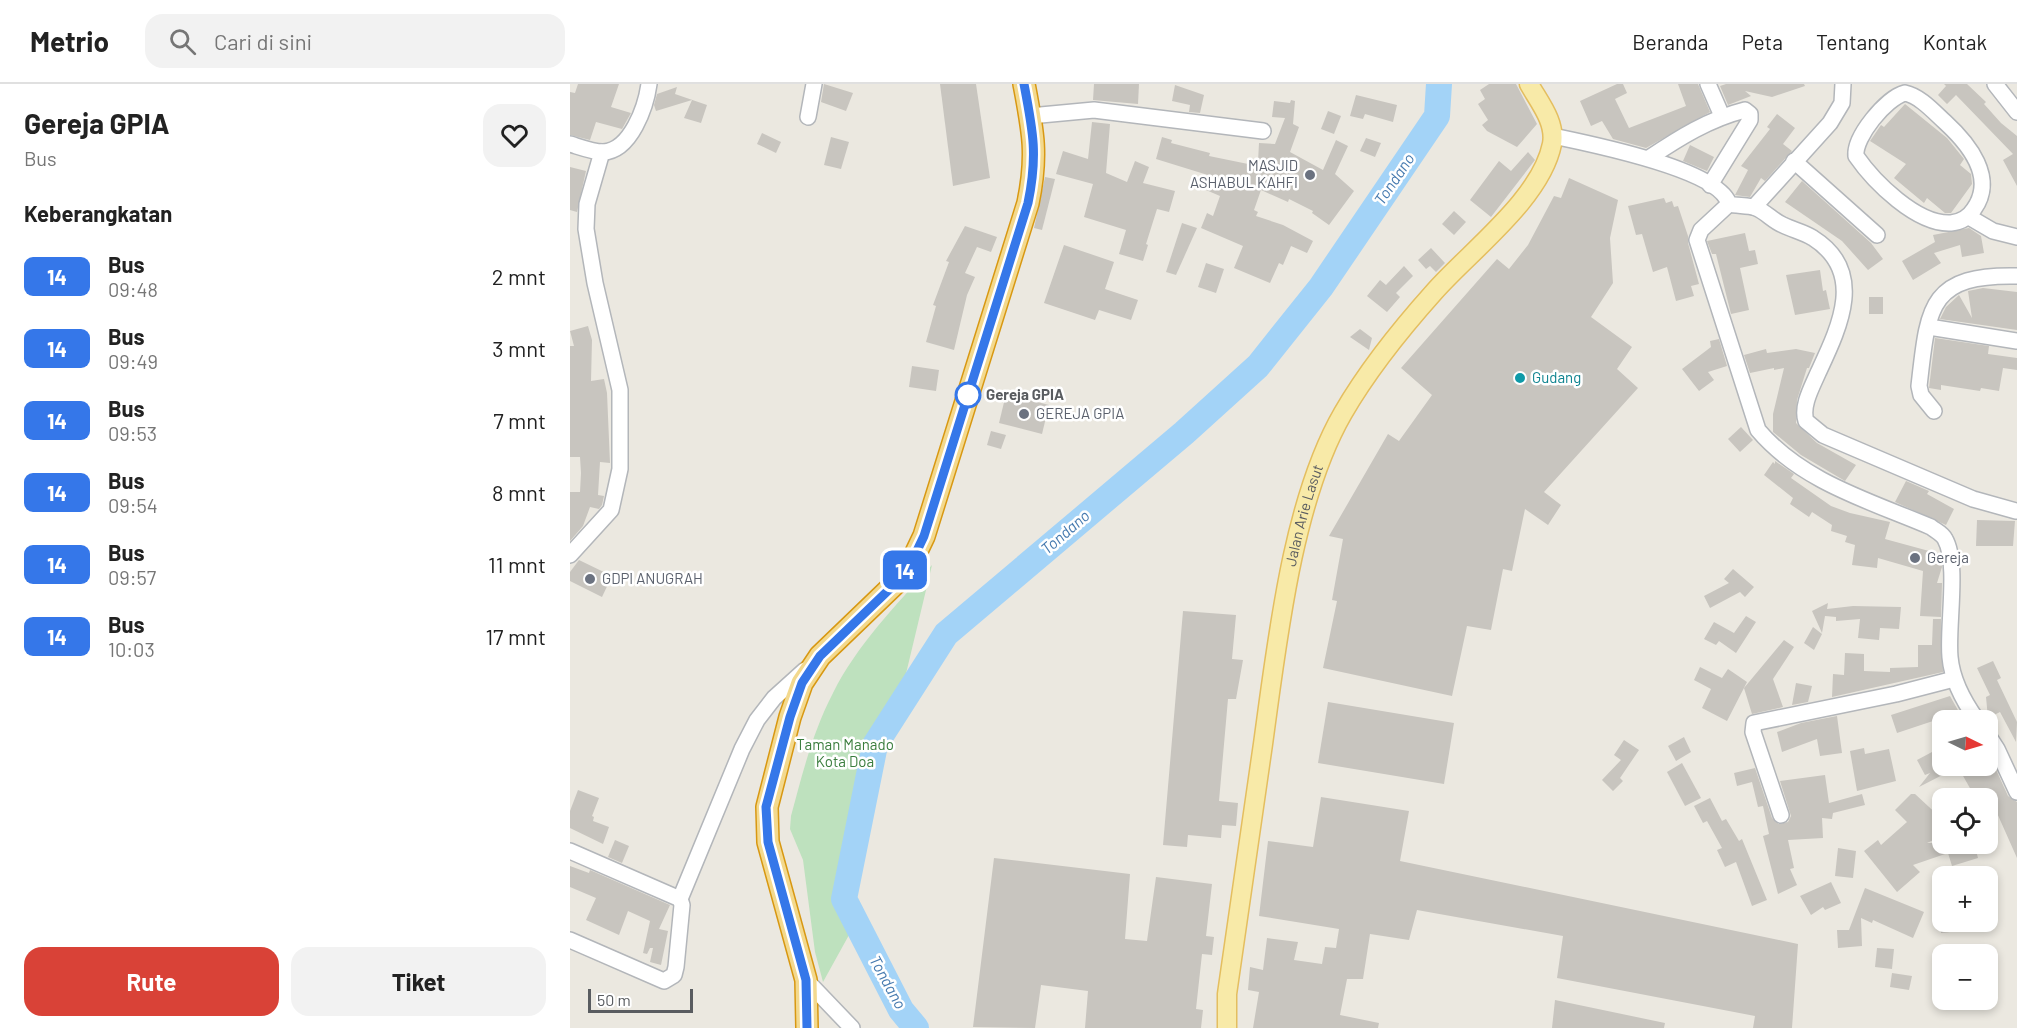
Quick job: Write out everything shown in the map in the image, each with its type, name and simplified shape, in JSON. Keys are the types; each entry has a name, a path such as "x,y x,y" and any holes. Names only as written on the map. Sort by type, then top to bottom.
{"highway":[{"path":"807,1028 806,980 768,842 766,807 802,683 820,656 898,581 914,557 924,536 1028,203 1035,168 1035,137 1024,84"}],"main road":[{"path":"1529,84 1550,120 1553,136"},
{"name":"Jalan Arie Lasut","path":"1227,1028 1227,994 1282,612 1318,468 1332,433 1359,386 1386,347 1433,292 1520,202 1547,162 1553,136"}],"street":[{"path":"570,144 602,152 618,145 637,124 649,84"},
{"path":"808,117 814,84"},
{"path":"1708,84 1722,116"},
{"path":"1754,207 1830,123 1842,103 1843,84"},
{"path":"1995,84 2017,112"},
{"path":"1910,94 1932,109 1954,131 1974,158 1983,175 1983,186 1980,202 1969,216 1952,223 1921,216 1904,206 1856,156 1855,149 1859,140 1879,112 1894,97 1910,94"},
{"path":"1030,116 1094,110 1263,131"},
{"path":"1649,158 1678,138 1722,116 1745,110 1751,117 1710,185"},
{"path":"1553,136 1649,158 1710,185 1724,196 1729,204 1744,208 1754,207 1783,225 1811,236 1822,244 1836,258 1842,270 1844,307 1806,406 1804,418 1808,425 1823,435 1973,499 2016,511"},
{"path":"570,555 611,510 620,469 620,390 595,283 586,229 587,204 602,152"},
{"path":"1794,161 1876,235"},
{"path":"1729,204 1701,230 1697,240 1758,430 1775,451 1842,492 1931,527 1943,536 1948,544 1950,562 1950,657 1954,679 1971,710"},
{"path":"1969,216 1993,231 2017,237"},
{"path":"1934,411 1921,395 1919,386 1934,306 1941,294 1971,278 2017,276"},
{"path":"1929,327 2017,340"},
{"path":"570,940 664,981 670,979 676,967 682,905 680,899 741,749 757,720 774,698 820,656"},
{"path":"1782,815 1753,732 1754,723 1896,694 1954,679"},
{"path":"1998,751 2017,792"},
{"path":"570,851 680,899"},
{"path":"806,980 852,1028"}],"green space":[{"name":"Taman Manado Kota Doa","path":"932,565 904,682 890,714 878,766 864,788 849,841 842,890 849,935 823,982 815,952 803,860 790,829 791,816 814,738 843,675 878,626"}],"building":[{"path":"578,84 619,84 611,107 631,113 622,129 596,122 590,140 570,135 570,92 575,93"},
{"path":"824,84 853,93 846,111 821,102"},
{"path":"940,84 976,84 990,178 953,186"},
{"path":"1094,84 1139,84 1138,104 1093,100"},
{"path":"1489,84 1516,84 1537,124 1517,147 1487,131 1482,125 1488,120 1478,104 1485,99 1480,90"},
{"path":"1617,84 1623,84 1627,93 1615,99 1629,128 1686,106 1678,84 1698,84 1710,112 1646,148 1613,139 1602,121 1591,126 1580,101"},
{"path":"1726,84 1804,84 1805,86 1772,97 1745,91 1751,96 1728,105 1720,86"},
{"path":"1944,84 1967,84 1986,102 1984,104 2001,123 2017,136 2017,186 2003,160 2013,154 1956,95 1947,104 1938,95 1946,86"},
{"path":"1175,85 1204,95 1200,113 1189,112 1190,105 1172,101"},
{"path":"677,87 675,94 707,105 701,123 684,118 692,100 656,111 654,105 657,94"},
{"path":"1356,95 1397,105 1393,122 1365,114 1363,119 1350,116"},
{"path":"1291,100 1295,101 1293,124 1299,127 1290,152 1323,170 1336,140 1348,146 1335,174 1354,191 1329,225 1312,213 1313,211 1289,199 1288,202 1261,190 1254,210 1258,212 1256,216 1283,225 1313,241 1307,253 1291,246 1283,265 1279,263 1270,283 1234,268 1243,246 1201,228 1207,213 1213,216 1220,196 1206,190 1211,176 1156,159 1162,137 1172,140 1171,143 1210,153 1209,156 1253,165 1253,161 1258,162 1259,143 1275,144 1285,118 1272,117 1274,101 1290,103"},
{"path":"1905,104 1947,138 1964,159 1960,165 1971,174 1972,184 1951,213 1945,213 1927,198 1924,203 1894,178 1906,164 1870,141 1881,125 1884,127"},
{"path":"1328,111 1341,116 1334,134 1321,129"},
{"path":"1777,114 1795,128 1783,144 1792,151 1765,181 1761,178 1750,197 1735,195 1748,170 1741,166 1770,129 1767,127"},
{"path":"1092,122 1110,124 1106,173 1127,182 1135,161 1149,167 1143,183 1175,191 1169,212 1157,209 1143,261 1119,254 1126,230 1084,217 1093,184 1056,174 1063,151 1088,159"},
{"path":"762,133 781,142 776,153 757,144"},
{"path":"831,137 849,142 841,169 824,165"},
{"path":"1366,138 1381,143 1375,157 1360,151"},
{"path":"1690,145 1714,157 1707,171 1683,161"},
{"path":"1528,152 1535,160 1491,217 1470,200 1499,161 1511,171"},
{"path":"570,167 586,171 577,212 570,210"},
{"path":"1045,177 1055,179 1042,230 1034,228"},
{"path":"1569,178 1618,200 1610,238 1613,283 1591,317 1632,347 1617,369 1638,388 1544,492 1561,505 1548,525 1525,509 1512,571 1503,569 1491,630 1467,626 1452,696 1323,668 1337,601 1332,600 1343,539 1329,536 1388,434 1399,441 1432,395 1401,368 1497,259 1509,269 1528,245 1554,196 1561,198"},
{"path":"1802,181 1871,243 1883,259 1868,270 1842,241 1785,202"},
{"path":"1664,198 1666,203 1672,201 1674,207 1678,206 1688,236 1699,284 1691,286 1694,296 1676,301 1667,267 1653,272 1642,234 1636,235 1628,206"},
{"path":"1454,211 1466,222 1454,235 1442,224"},
{"path":"1182,223 1197,228 1176,275 1166,272"},
{"path":"965,226 997,237 991,252 977,247 965,273 975,277 967,295 954,350 926,342 936,306 933,305 949,262 946,261"},
{"path":"1969,228 1981,236 1984,253 1962,257 1960,245 1934,253 1941,263 1913,280 1902,261 1935,242 1933,235"},
{"path":"1745,233 1749,251 1755,250 1758,264 1740,268 1749,310 1731,314 1716,254 1712,254 1707,241"},
{"path":"1064,245 1114,262 1105,289 1138,300 1131,320 1099,310 1095,320 1044,303"},
{"path":"1431,248 1445,263 1436,272 1430,266 1426,269 1418,260"},
{"path":"1206,263 1224,269 1216,293 1198,287"},
{"path":"1404,266 1413,276 1396,293 1400,297 1387,312 1367,296 1380,280 1386,285"},
{"path":"1820,270 1823,291 1826,290 1830,309 1795,315 1786,275"},
{"path":"1983,288 2017,292 2017,330 1940,319 1946,307 1959,295 1972,318 1968,291"},
{"path":"1869,297 1883,297 1883,314 1869,314"},
{"path":"588,326 592,340 591,381 604,379 607,393 610,463 600,462 598,495 604,496 602,505 599,509 590,507 583,526 570,541 570,492 580,492 581,473 580,457 570,457 570,346 574,346 570,331"},
{"path":"1360,329 1372,338 1369,350 1350,337"},
{"path":"1935,338 1989,346 1988,354 2017,358 2017,370 2003,368 1999,391 1981,388 1980,391 1941,385 1941,390 1929,388"},
{"path":"1719,339 1727,366 1708,372 1714,380 1699,391 1682,369 1711,347 1710,341"},
{"path":"1766,349 1767,353 1796,349 1815,353 1807,368 1797,400 1796,423 1817,443 1856,465 1845,481 1801,455 1773,432 1773,414 1784,368 1750,373 1744,355"},
{"path":"912,366 939,370 936,391 909,387"},
{"name":"GEREJA GPIA","path":"1006,394 1049,405 1042,434 999,423"},
{"path":"1741,427 1753,440 1740,452 1728,439"},
{"path":"991,431 1006,435 1001,449 987,445"},
{"path":"1775,461 1794,474 1791,478 1831,506 1890,522 1885,539 1940,554 1942,567 1937,583 1942,583 1941,617 1920,616 1923,571 1878,558 1877,568 1852,565 1855,545 1845,542 1847,536 1831,531 1832,525 1812,512 1809,517 1790,504 1793,498 1764,475 1773,462 1775,464"},
{"path":"1906,481 1929,491 1927,494 1954,509 1946,525 1895,502"},
{"path":"1977,520 2015,521 2013,546 1976,546"},
{"name":"GDPI ANUGRAH","path":"579,560 612,576 602,597 570,581 570,572"},
{"path":"1733,569 1754,587 1745,597 1740,592 1710,608 1704,596 1729,583 1724,579"},
{"path":"1828,603 1827,609 1853,606 1901,607 1899,629 1880,628 1879,640 1858,638 1860,619 1836,621 1836,617 1825,616 1822,633 1812,611"},
{"path":"1183,611 1236,615 1232,659 1243,660 1236,699 1228,699 1219,801 1238,803 1236,826 1222,825 1221,838 1188,835 1187,847 1163,845"},
{"path":"1746,616 1756,622 1736,653 1719,641 1716,645 1704,639 1714,622 1734,633"},
{"path":"1933,619 1941,619 1943,672 1832,697 1833,674 1844,675 1845,653 1864,654 1864,671 1890,672 1890,668 1918,667 1918,645 1932,645"},
{"path":"1813,627 1822,634 1814,650 1804,643"},
{"path":"1784,640 1794,647 1773,679 1783,707 1752,714 1744,688"},
{"path":"1993,661 2001,678 1997,680 2017,722 2016,742 2000,712 1987,710 1986,697 1990,695 1977,668"},
{"path":"1700,667 1722,678 1728,669 1747,682 1727,721 1702,708 1711,689 1694,680"},
{"path":"1796,683 1812,686 1808,702 1792,705"},
{"path":"1950,696 1958,710 1932,710 1932,721 1897,733 1891,715"},
{"path":"1328,702 1454,723 1444,784 1318,763"},
{"path":"1837,716 1842,753 1820,756 1817,739 1782,752 1777,732 1801,723"},
{"path":"1684,737 1691,752 1676,761 1668,746"},
{"path":"1624,740 1639,750 1620,778 1623,781 1613,791 1602,780 1621,760 1614,755"},
{"path":"1864,748 1865,754 1889,749 1896,781 1857,791 1850,751"},
{"path":"1932,752 1932,776 1940,776 1919,787 1930,773 1925,775 1917,760"},
{"path":"1682,763 1701,798 1685,806 1667,772"},
{"path":"1755,768 1772,818 1779,824 1788,822 1791,816 1780,781 1825,775 1829,803 1862,794 1865,805 1833,813 1832,819 1822,818 1823,838 1788,840 1794,868 1790,869 1797,885 1778,894 1763,836 1769,834 1763,806 1758,807 1752,782 1737,786 1734,773"},
{"path":"1998,774 2008,796 2017,802 2017,858 1998,815 1998,788 1970,788 1963,776 1998,776"},
{"path":"578,790 599,798 592,816 593,821 609,827 603,844 570,828 570,811"},
{"path":"1911,794 1915,794 1932,810 1932,841 1927,843 1932,843 1932,854 1945,854 1913,865 1920,872 1897,892 1864,851 1878,840 1881,845 1907,822 1895,810"},
{"path":"1321,797 1409,811 1400,861 1798,944 1792,1028 1753,1028 1755,1016 1557,978 1563,936 1417,910 1409,940 1370,934 1363,979 1347,979 1340,1015 1379,1023 1378,1028 1253,1028 1259,992 1248,990 1250,967 1263,970 1267,938 1298,942 1294,960 1322,964 1325,947 1336,948 1339,929 1259,916 1268,841 1313,847"},
{"path":"1710,798 1722,821 1726,819 1739,841 1742,839 1767,900 1752,906 1736,862 1725,867 1717,850 1722,848 1707,821 1703,823 1694,806"},
{"path":"615,840 629,846 622,863 608,857"},
{"path":"1838,848 1856,851 1853,878 1835,876"},
{"path":"1948,854 1977,854 1978,858 1952,866"},
{"path":"994,858 1130,874 1125,939 1147,941 1156,877 1212,884 1206,936 1214,937 1212,955 1202,954 1196,1009 1203,1010 1201,1028 1085,1028 1088,991 1041,985 1035,1028 973,1027"},
{"path":"570,866 589,873 590,870 670,905 659,929 668,931 661,965 650,962 653,948 650,948 647,954 643,953 650,921 628,911 619,935 586,920 596,898 570,887"},
{"path":"1831,882 1841,903 1825,910 1823,907 1811,915 1800,896"},
{"path":"1865,888 1924,912 1913,938 1873,920 1872,923 1861,918 1862,946 1838,948 1837,930 1849,930"},
{"path":"1877,948 1894,949 1892,969 1875,967"},
{"path":"1892,973 1912,976 1909,990 1890,987"},
{"path":"1555,1000 1665,1023 1664,1028 1552,1028"}],"waterway":[{"name":"Tondano","path":"916,1028 901,1010 844,899 875,745 946,634 1184,433 1258,366 1321,287 1437,116 1439,84"}],"bus line":[{"name":"14","path":"807,1028 806,980 776,878 768,842 766,807 790,717 802,683 820,656 898,581 914,557 924,536 1028,203 1035,168 1035,137 1024,84"}],"place":[{"name":"MASJID ASHABUL KAHFI","path":"1310,175"},
{"name":"Gudang","path":"1520,378"},
{"name":"Gereja GPIA","path":"968,395"},
{"name":"GEREJA GPIA","path":"1024,414"},
{"name":"Gereja","path":"1915,558"},
{"name":"GDPI ANUGRAH","path":"590,579"}]}
